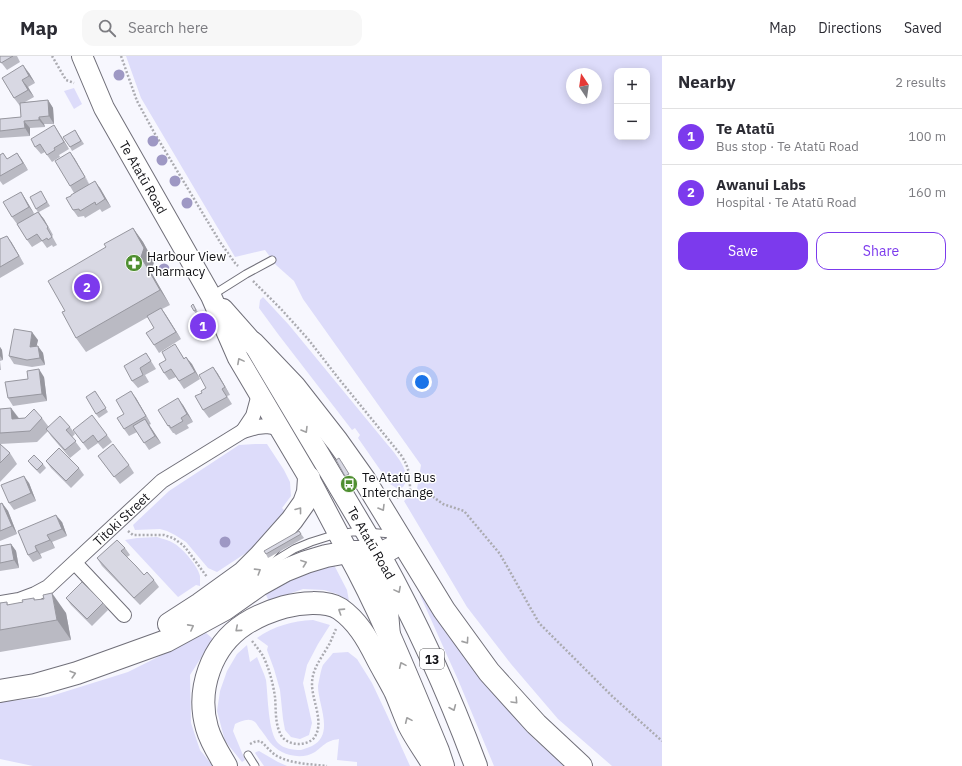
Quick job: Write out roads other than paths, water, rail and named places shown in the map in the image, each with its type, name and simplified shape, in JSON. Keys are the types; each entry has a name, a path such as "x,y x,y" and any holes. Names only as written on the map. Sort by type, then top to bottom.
{"main road":[{"name":"Te Atatū Road","path":"82,56 104,108 211,296 238,358 309,478 364,581 389,636 443,766"},
{"name":"Te Atatū Road","path":"211,296 253,343 380,556 438,671 476,766"},
{"path":"253,343 294,386 337,440 364,479 444,610 489,672 536,724 581,766"},
{"path":"117,659 155,632 200,604 243,573 303,505 308,492 309,478"},
{"path":"389,636 386,600 374,573 374,566 375,561 380,556 390,549 398,547 401,541"},
{"path":"0,691 42,683 77,673 166,641 225,609 259,585 286,570 326,556 344,543 364,552 380,556"},
{"path":"226,766 212,743 207,728 204,709 204,690 212,661 223,645 244,624 272,611 302,603 334,606 357,624 368,641 395,692 410,726 434,766"}],"street":[{"name":"Titoki Street","path":"243,431 253,416 259,394"},
{"name":"Titoki Street","path":"0,603 19,600 48,587 162,481 243,431 267,426 280,428"},
{"path":"75,563 124,615"}],"lane":[{"path":"211,296 272,260"},
{"path":"200,604 240,583 294,550 311,542 344,543 366,532 401,541"},
{"path":"248,756 255,766"}],"place":[{"name":"Harbour View Pharmacy","path":"134,263"},
{"name":"Awanui Labs","path":"87,287"},
{"name":"Te Atatū","path":"203,326"},
{"name":"Te Atatū Bus Interchange","path":"349,484"}]}
